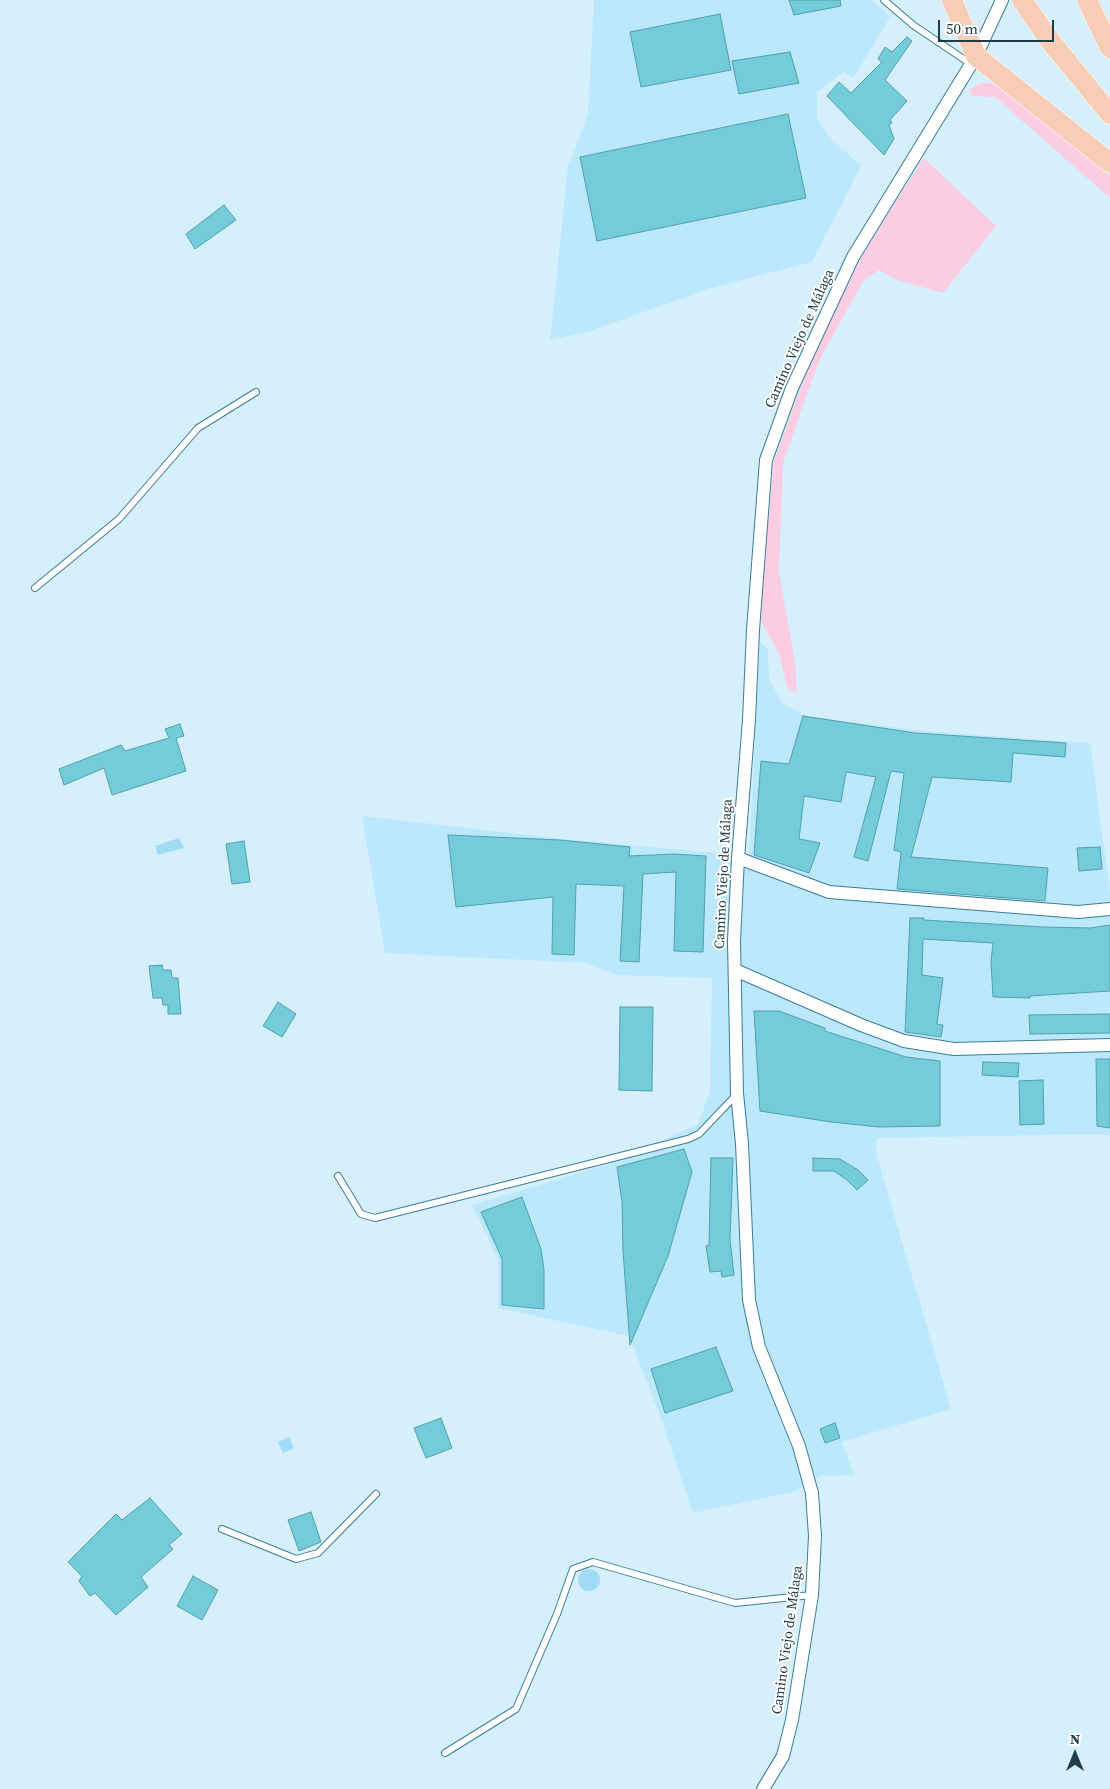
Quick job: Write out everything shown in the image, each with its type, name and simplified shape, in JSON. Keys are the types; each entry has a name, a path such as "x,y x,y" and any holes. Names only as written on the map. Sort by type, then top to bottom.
{"main road":[{"path":"952,0 974,60 1110,163"},
{"path":"1022,0 1051,42 1110,114"},
{"path":"1087,0 1110,48"}],"street":[{"name":"Camino Viejo de Málaga","path":"763,1789 783,1756 792,1720 812,1596 815,1536 812,1493 799,1446 759,1347 749,1300 742,1144 737,1093 734,942 753,630 766,460 792,388 853,257 974,60 999,5"},
{"path":"738,858 829,892 1078,912 1110,908"},
{"path":"735,970 904,1041 954,1049 1110,1045"}],"lane":[{"path":"884,0 912,25 974,60"},
{"path":"35,588 119,519 198,428 256,392"},
{"path":"338,1176 361,1214 375,1218 688,1139 699,1134 737,1093"},
{"path":"222,1529 296,1559 318,1553 376,1494"},
{"path":"445,1753 516,1709 557,1614 573,1569 593,1562 735,1603 812,1596"}],"shaded area":[{"path":"594,0 872,0 890,17 853,78 843,72 817,92 817,118 830,139 861,165 812,262 711,288 590,331 550,340 568,167 588,115"},
{"path":"980,83 998,84 1110,176 1110,198 995,97 973,96 969,90"},
{"path":"924,158 996,226 943,293 897,280 879,270 863,281 819,361 783,463 779,572 795,662 797,694 787,687 779,654 759,617 774,461 813,354 866,248"},
{"path":"760,641 768,650 769,679 782,703 806,716 922,731 1090,743 1110,893 1110,1136 1100,1134 877,1138 876,1154 951,1409 842,1442 854,1475 820,1476 796,1491 693,1513 661,1418 629,1336 498,1308 498,1259 472,1205 619,1161 698,1124 710,1092 712,978 617,975 586,963 385,953 362,816 554,838 749,856"},
{"path":"179,838 184,848 158,855 155,846"},
{"path":"289,1437 294,1448 283,1453 278,1442"},
{"path":"589,1569 597,1572 600,1580 597,1588 589,1591 581,1588 578,1580 581,1572"}],"building":[{"path":"789,0 840,0 841,6 794,15"},
{"path":"720,14 731,70 641,87 630,32"},
{"path":"907,37 912,41 885,80 907,101 890,120 892,123 889,125 894,139 884,155 827,96 839,82 851,93 882,62 878,59 885,47 892,52"},
{"path":"790,52 799,83 739,94 732,61"},
{"path":"788,114 806,198 597,241 580,157"},
{"path":"224,205 236,220 195,249 186,234"},
{"path":"803,716 915,733 1066,743 1065,757 1013,753 1011,782 932,777 911,857 1048,868 1045,901 897,889 901,852 894,850 904,773 891,771 868,861 854,857 876,777 846,772 841,802 804,796 799,839 820,843 809,873 754,855 761,761 789,764"},
{"path":"180,724 184,736 176,738 186,771 112,795 104,768 64,785 59,769 121,745 125,751 169,738 165,729"},
{"path":"448,835 560,840 630,847 629,856 674,854 706,856 703,952 674,951 676,872 643,874 639,962 620,961 624,886 576,884 574,955 552,954 553,897 456,907"},
{"path":"244,841 250,882 232,884 226,844"},
{"path":"1100,847 1102,869 1079,871 1077,848"},
{"path":"910,918 1044,927 1090,928 1110,925 1110,991 1030,996 1030,998 993,997 991,962 993,943 923,939 922,975 943,978 937,1024 943,1025 941,1037 905,1032"},
{"path":"162,965 163,970 171,970 172,978 178,978 181,1014 168,1014 168,1005 163,1005 162,998 153,998 149,966"},
{"path":"278,1002 296,1014 282,1037 263,1026"},
{"path":"620,1007 653,1007 652,1091 619,1090"},
{"path":"754,1011 779,1011 825,1028 825,1031 906,1057 940,1061 940,1126 879,1127 760,1111"},
{"path":"1110,1014 1110,1033 1030,1034 1029,1015"},
{"path":"1096,1059 1110,1059 1110,1128 1097,1126"},
{"path":"983,1062 1019,1063 1018,1077 982,1075"},
{"path":"1043,1080 1044,1124 1020,1125 1019,1081"},
{"path":"684,1149 692,1172 668,1256 630,1345 623,1251 622,1202 617,1167"},
{"path":"711,1158 733,1158 730,1240 734,1275 722,1277 721,1271 710,1272 706,1246 709,1245"},
{"path":"813,1158 840,1159 858,1170 868,1180 857,1190 834,1171 813,1171"},
{"path":"522,1197 541,1249 544,1270 544,1309 502,1305 502,1259 481,1212"},
{"path":"716,1347 733,1391 665,1413 651,1369"},
{"path":"441,1418 452,1448 426,1458 414,1428"},
{"path":"835,1423 840,1438 825,1443 820,1429"},
{"path":"150,1498 182,1534 169,1545 173,1549 141,1577 148,1587 116,1615 95,1593 90,1596 79,1581 82,1576 68,1562 116,1514 122,1520"},
{"path":"311,1512 321,1542 299,1551 288,1520"},
{"path":"193,1576 218,1590 202,1620 177,1606"}]}
